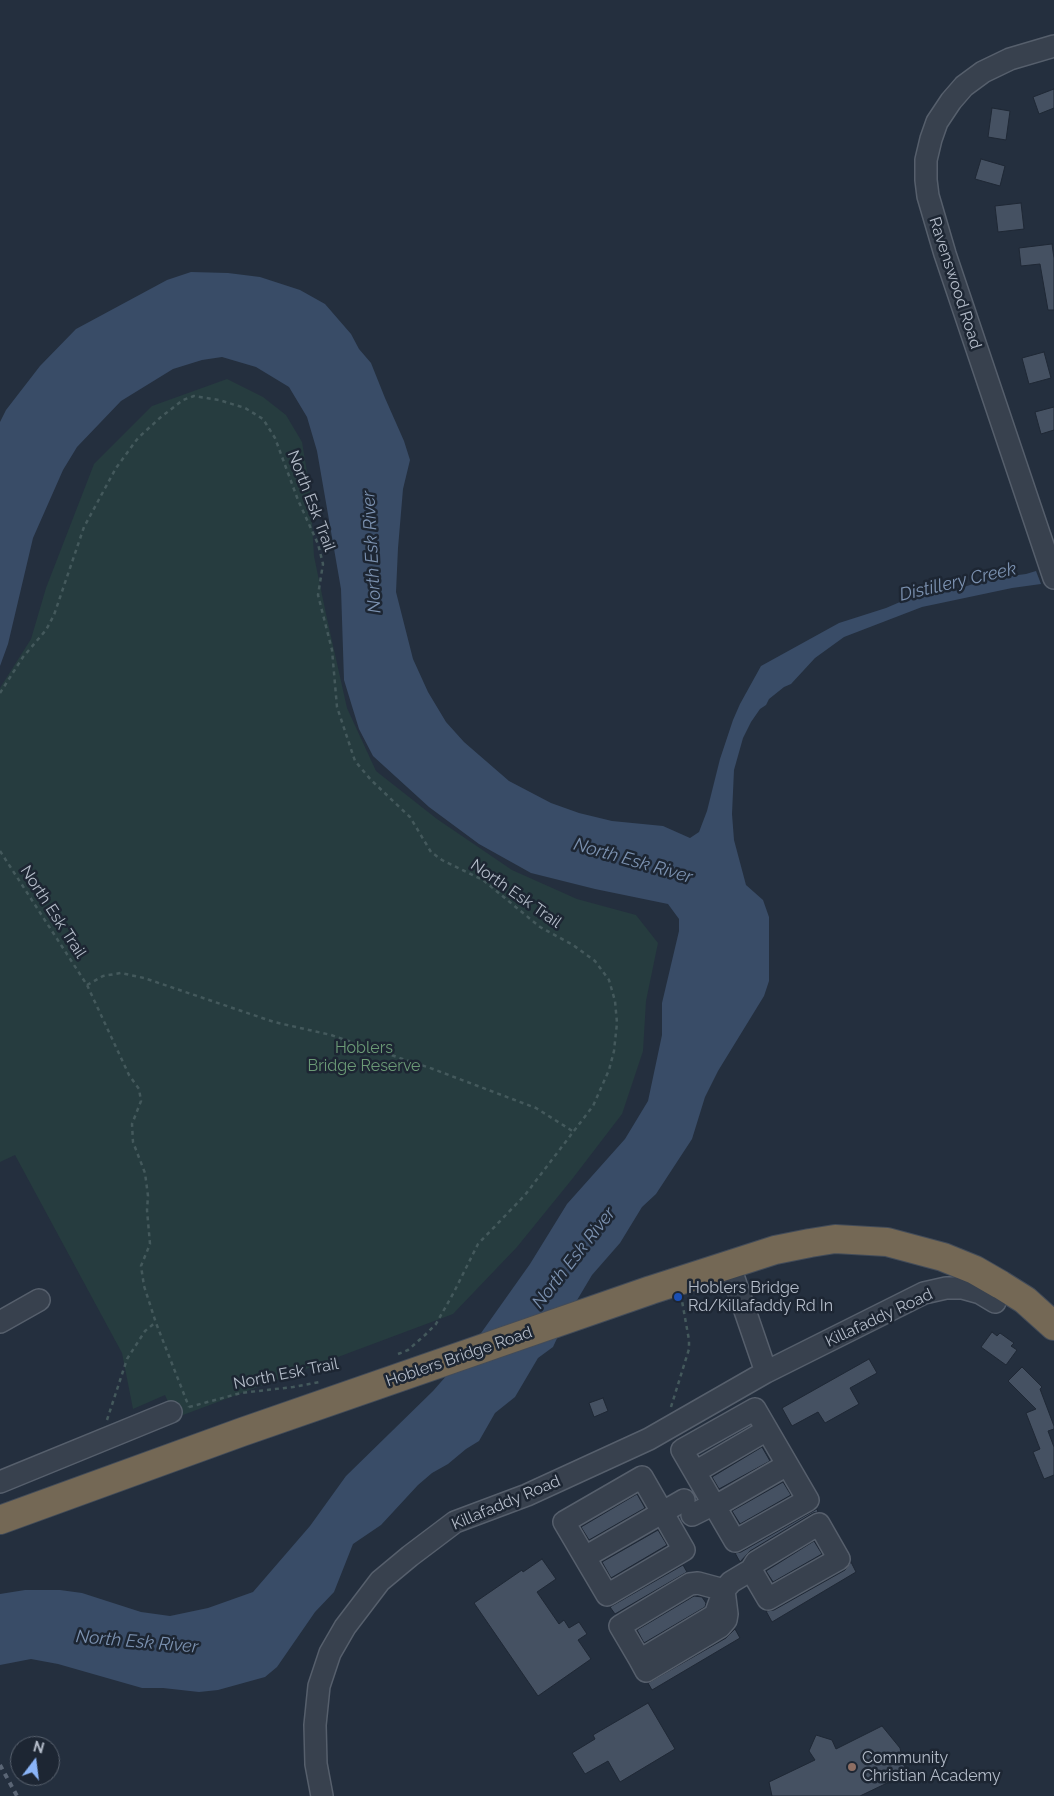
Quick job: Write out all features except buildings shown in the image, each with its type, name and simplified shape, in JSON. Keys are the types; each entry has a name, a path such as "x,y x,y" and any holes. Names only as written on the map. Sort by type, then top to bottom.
{"highway":[{"name":"Hoblers Bridge Road","path":"0,1520 242,1432 633,1296 775,1250 835,1240 887,1242 943,1257 975,1270 1025,1300 1054,1326"}],"street":[{"name":"Ravenswood Road","path":"1054,46 1010,60 983,72 964,86 951,101 938,122 931,139 926,160 928,196 933,218 1054,578"},
{"path":"729,1264 766,1372"},
{"name":"Killafaddy Road","path":"322,1796 316,1764 315,1725 319,1686 330,1654 345,1627 380,1582 410,1556 455,1522 527,1496 649,1439 766,1372 924,1293 946,1288 962,1288 980,1293 995,1302"},
{"path":"0,1322 39,1300"},
{"path":"0,1482 180,1409"},
{"path":"755,1409 787,1465 808,1500 735,1541 682,1450 755,1409"},
{"path":"585,1557 663,1513 688,1507 721,1503 787,1465"},
{"path":"642,1477 663,1513 684,1550 607,1595 564,1522 642,1477"},
{"path":"728,1586 726,1620 720,1627 646,1671 620,1626 690,1584 728,1586 751,1570"}],"path":[{"name":"North Esk Trail","path":"0,693 24,657 46,630 54,615 84,527 116,468 138,438 183,400 194,396 218,400 245,408 263,419 275,438 298,500 318,544 323,564 318,595 332,650 337,706 355,761 371,780 410,817 431,852 442,860 482,880 540,927 573,945 595,961 609,980 615,1001 617,1023 614,1051 610,1070 593,1106 525,1195 478,1244 436,1324 408,1350 393,1357"},
{"name":"North Esk Trail","path":"0,851 87,985 130,1075 139,1089 140,1101 132,1124 133,1142 145,1173 150,1244 141,1266 144,1286 180,1409 241,1393 293,1387 323,1381"},
{"path":"87,985 103,976 121,973 144,978 274,1022 330,1035 433,1069 536,1108 574,1132"},
{"path":"671,1411 689,1349 682,1300"},
{"path":"107,1438 105,1431 107,1419 127,1359 145,1331 156,1322"}],"green space":[{"name":"Hoblers Bridge Reserve","path":"227,379 263,397 286,415 302,442 310,490 314,556 347,708 376,771 437,819 512,870 577,899 636,915 658,943 646,1001 643,1051 622,1114 517,1247 453,1314 175,1418 165,1395 133,1409 122,1353 15,1155 0,1162 0,688 31,639 46,588 94,464 152,406"}],"water":[{"name":"North Esk River","path":"191,272 228,273 260,277 300,290 325,304 351,334 359,349 371,363 404,441 410,460 403,489 396,592 413,659 428,692 446,722 464,742 509,781 551,803 579,813 612,821 663,826 690,838 699,832 707,811 720,759 733,720 761,666 839,623 886,608 921,593 955,590 988,579 1036,571 1041,584 1012,588 922,607 844,637 815,658 791,684 769,699 766,705 760,709 743,738 734,770 732,814 734,840 746,885 763,900 769,917 769,981 764,996 718,1071 705,1097 692,1139 656,1194 642,1207 620,1243 592,1275 567,1317 553,1347 538,1358 515,1397 495,1413 479,1441 448,1464 432,1473 418,1485 381,1525 353,1544 334,1592 315,1612 277,1667 265,1677 218,1690 199,1692 142,1688 58,1664 31,1659 0,1665 0,1594 25,1590 60,1590 82,1593 141,1612 170,1616 208,1608 253,1592 310,1526 346,1476 433,1391 469,1350 530,1264 567,1204 625,1139 648,1101 662,1035 662,1003 679,931 679,919 668,904 531,873 479,844 429,807 373,756 359,729 344,680 341,589 317,451 307,417 289,387 256,367 222,357 202,360 173,369 121,401 77,447 63,470 33,538 8,644 0,666 0,422 6,410 40,366 76,329 167,280"}],"railway":[{"path":"0,1765 17,1796"}],"place":[{"name":"Hoblers Bridge Rd/Killafaddy Rd In","path":"678,1297"},
{"name":"Community Christian Academy","path":"852,1767"}],"water label":[{"name":"Distillery Creek","path":"958,582"}]}
